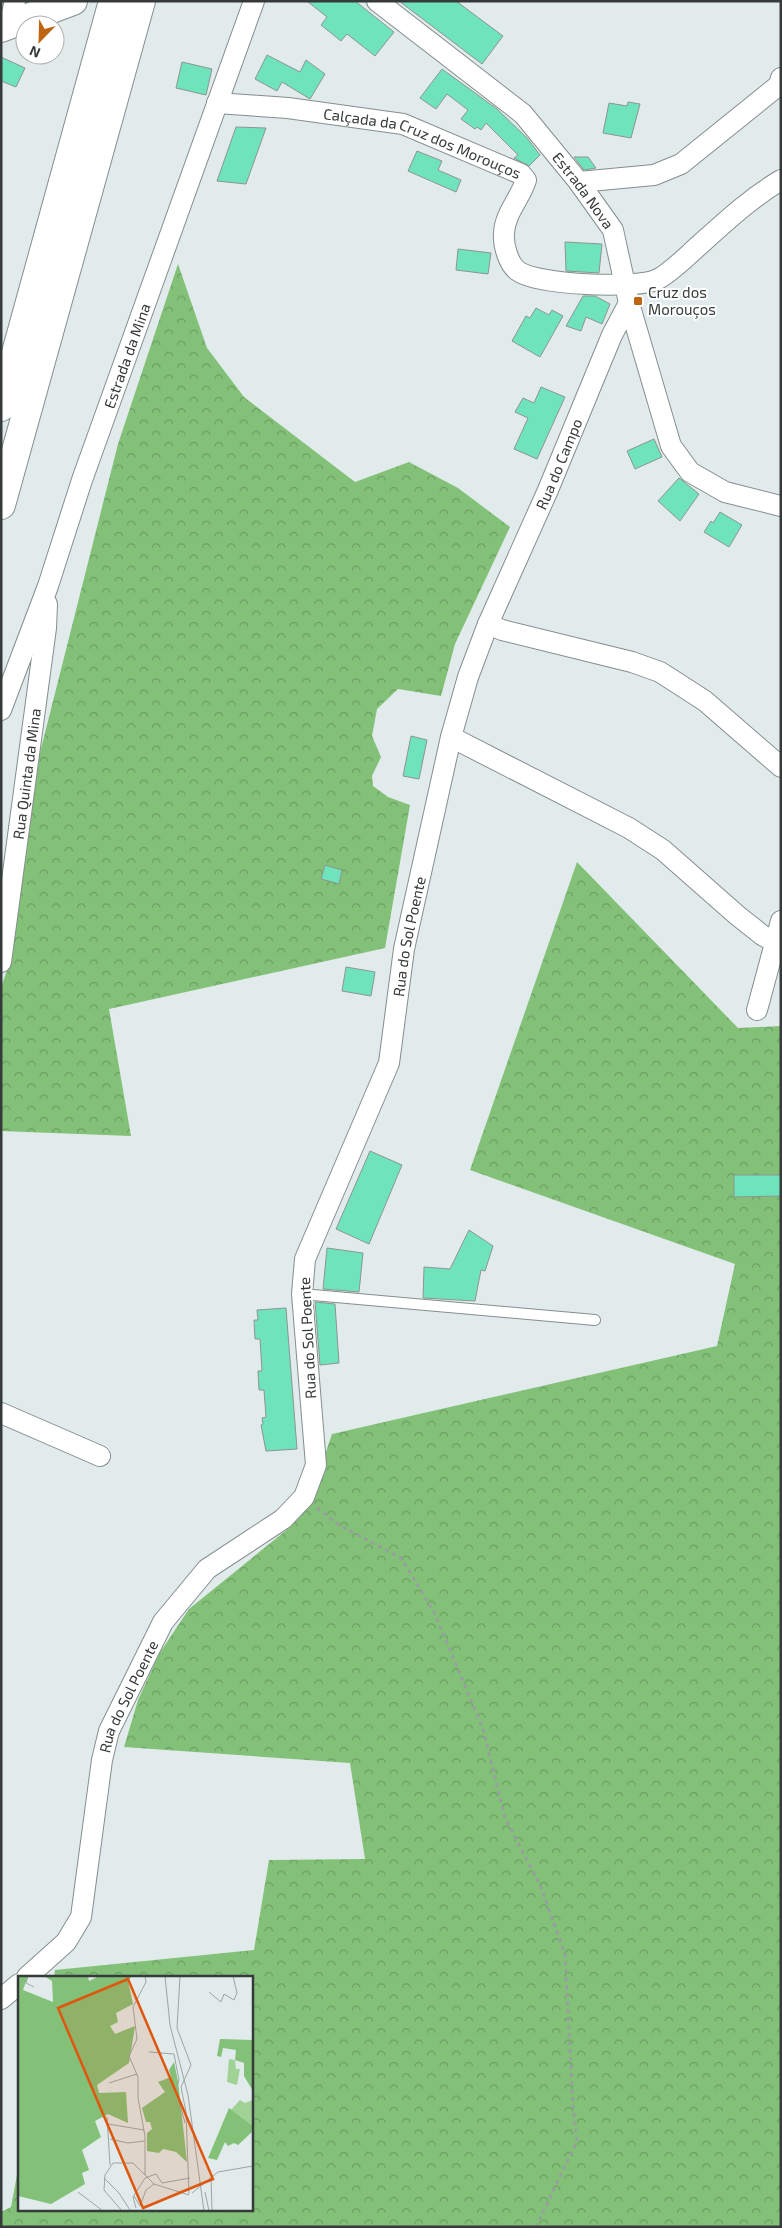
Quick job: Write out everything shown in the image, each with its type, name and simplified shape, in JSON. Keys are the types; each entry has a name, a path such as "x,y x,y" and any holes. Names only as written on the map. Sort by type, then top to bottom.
{"main road":[{"path":"23,15 73,1"},
{"path":"1,407 112,1"},
{"path":"1,505 141,1"}],"street":[{"name":"Estrada da Mina","path":"1,710 48,586 86,471 254,1"},
{"name":"Estrada Nova","path":"377,1 523,114 579,182 613,230 628,294 671,446 690,472 725,492 781,506"},
{"path":"579,182 654,175 681,164 778,85 781,78"},
{"name":"Calçada da Cruz dos Morouços","path":"217,103 288,108 402,124 521,174 526,180 507,217 504,234 508,256 516,270 525,275 552,281 628,294 657,280 756,195 781,180"},
{"name":"Rua do Campo","path":"488,624 548,490 628,294"},
{"name":"Rua Quinta da Mina","path":"1,962 46,628 48,586"},
{"path":"488,624 502,630 632,662 660,672 705,701 781,767"},
{"name":"Rua do Sol Poente","path":"28,1976 66,1942 80,1917 102,1760 110,1731 163,1622 207,1569 283,1518 304,1497 316,1465 302,1294 304,1259 388,1063 404,949 451,737 468,677 488,624"},
{"path":"451,737 630,828 663,850 738,916 762,935 775,942"},
{"path":"757,1010 781,920"},
{"path":"1,1413 100,1456"},
{"path":"1,1998 18,1985"}],"lane":[{"path":"302,1294 595,1320"}],"path":[{"path":"304,1497 339,1525 401,1558 434,1612 483,1729 505,1818 540,1885 566,1954 573,2106 578,2141 536,2227"}],"green space":[{"path":"178,264 207,348 244,397 355,482 409,462 458,488 510,527 455,644 441,696 398,689 377,709 372,736 381,757 372,776 373,786 388,797 410,805 385,948 109,1009 131,1136 1,1131 1,988 10,961 27,804 118,444"},
{"path":"577,862 738,1028 781,1026 781,2227 1,2227 1,2212 11,2207 18,2169 18,2210 252,2210 252,1976 54,1976 55,1970 254,1950 269,1860 365,1859 350,1763 124,1747 138,1700 159,1654 189,1609 289,1528 307,1508 332,1434 717,1346 735,1264 470,1170"}],"building":[{"path":"307,1 355,1 394,32 375,56 347,34 341,41 321,25 327,17"},
{"path":"399,1 456,1 503,36 482,64"},
{"path":"267,55 300,72 306,60 325,74 310,99 282,82 277,91 255,79"},
{"path":"1,57 25,68 16,87 1,81"},
{"path":"182,62 212,69 206,95 176,88"},
{"path":"442,69 497,109 527,138 540,155 529,166 514,158 518,155 486,123 481,130 477,127 475,129 461,119 468,110 447,94 436,109 420,98"},
{"path":"628,102 640,104 631,138 603,133 609,103 627,106"},
{"path":"236,127 266,128 246,184 217,181"},
{"path":"417,151 442,161 438,170 461,180 456,192 408,171"},
{"path":"574,157 588,157 596,168 584,170"},
{"path":"565,242 602,244 599,273 566,271"},
{"path":"458,249 491,253 488,274 456,270"},
{"path":"583,296 595,296 610,304 602,324 586,317 581,331 566,326"},
{"path":"536,308 549,315 552,310 563,316 540,357 512,341 526,316 530,318"},
{"path":"541,387 565,397 537,459 514,449 528,418 515,412 523,398 534,403"},
{"path":"654,439 662,457 635,469 627,451"},
{"path":"679,478 699,494 680,521 658,501"},
{"path":"720,512 742,525 729,547 704,532"},
{"path":"411,736 427,740 419,779 403,776"},
{"path":"325,865 342,870 339,884 321,879"},
{"path":"346,967 375,972 371,996 342,991"},
{"path":"370,1151 402,1165 369,1244 336,1229"},
{"path":"734,1175 781,1175 781,1196 734,1197"},
{"path":"469,1230 493,1246 485,1271 481,1270 475,1301 423,1298 424,1267 450,1269"},
{"path":"327,1248 363,1253 359,1292 323,1289"},
{"path":"315,1302 335,1304 339,1363 320,1365"},
{"path":"286,1308 297,1449 266,1451 261,1425 263,1424 262,1418 266,1417 264,1390 259,1390 258,1371 262,1371 260,1339 255,1339 254,1320 258,1320 257,1310"}],"place":[{"name":"Cruz dos Morouços","path":"638,301"}]}
